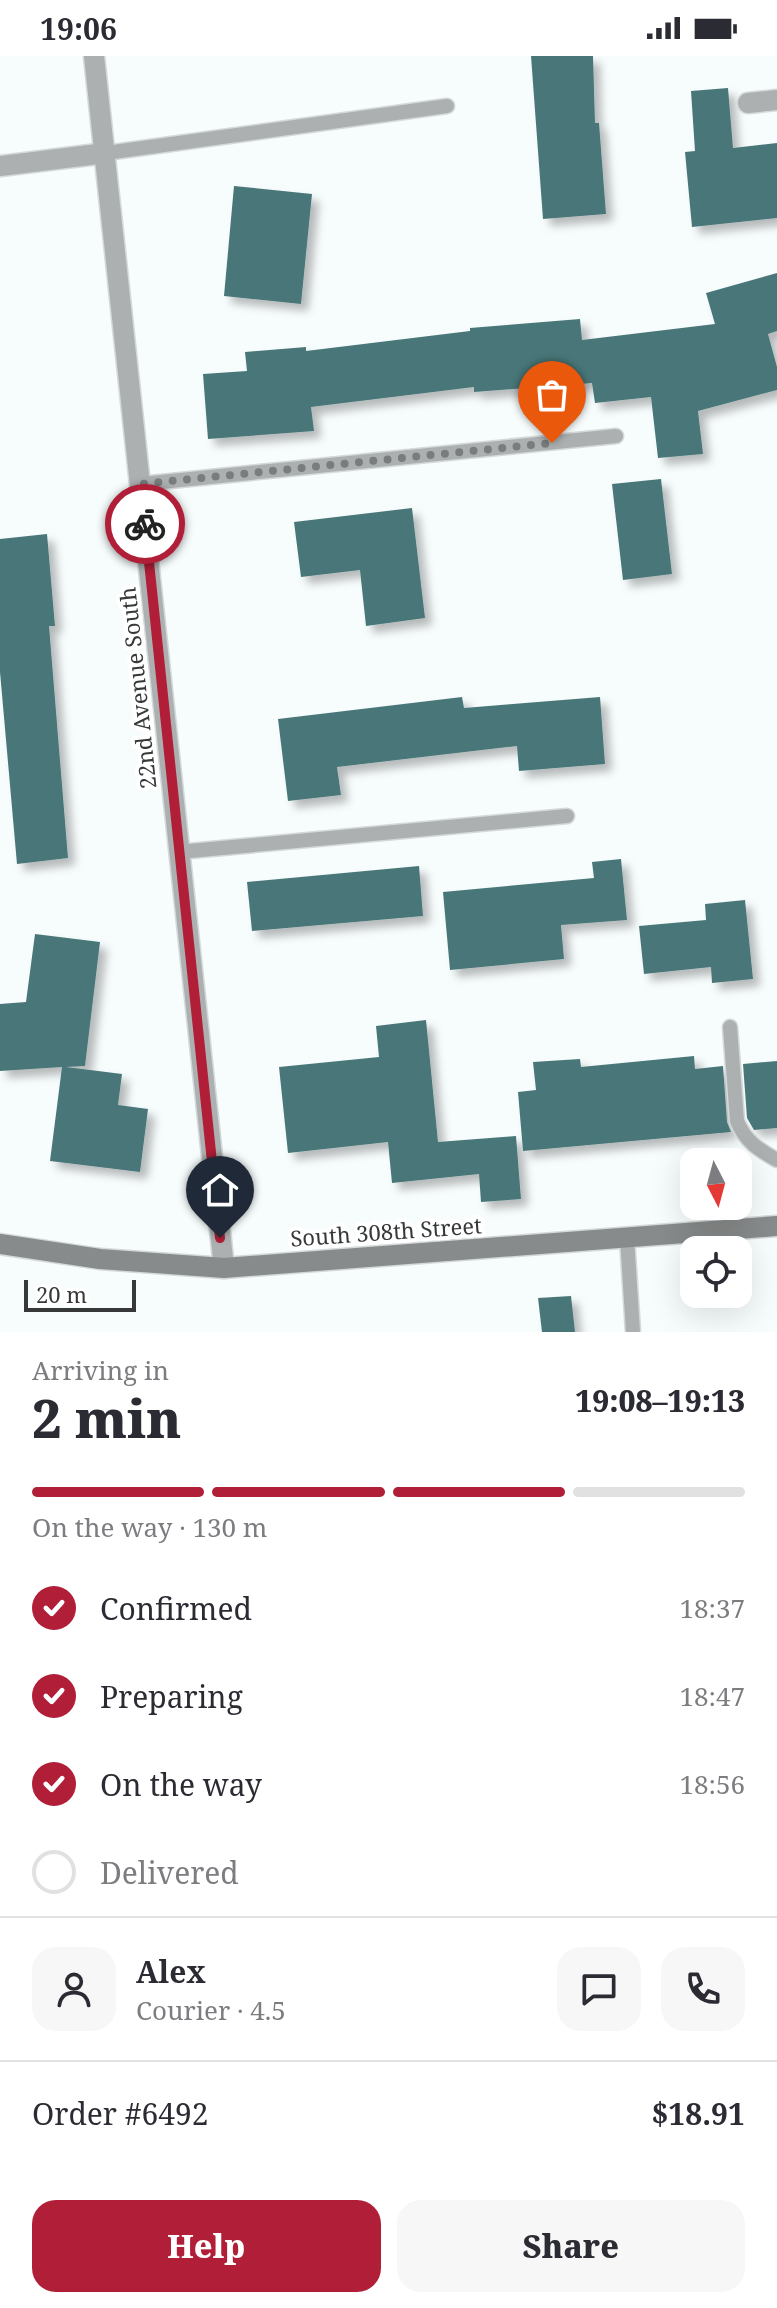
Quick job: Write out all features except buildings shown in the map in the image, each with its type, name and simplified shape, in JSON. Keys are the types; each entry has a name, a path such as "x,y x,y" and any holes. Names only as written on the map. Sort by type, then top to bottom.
{"street":[{"name":"22nd Avenue South","path":"94,56 224,1268"},
{"path":"748,103 777,100"},
{"path":"0,166 106,153"},
{"name":"South 308th Street","path":"0,1244 100,1259 224,1268 777,1226"}],"lane":[{"path":"106,153 447,106"},
{"path":"141,484 616,436"},
{"path":"179,852 567,816"},
{"path":"730,1027 737,1121 742,1134 757,1149 777,1160"},
{"path":"627,1238 633,1332"}],"way so far":[{"path":"145,524 141,484 552,443"}],"route":[{"path":"145,524 220,1238"}]}
